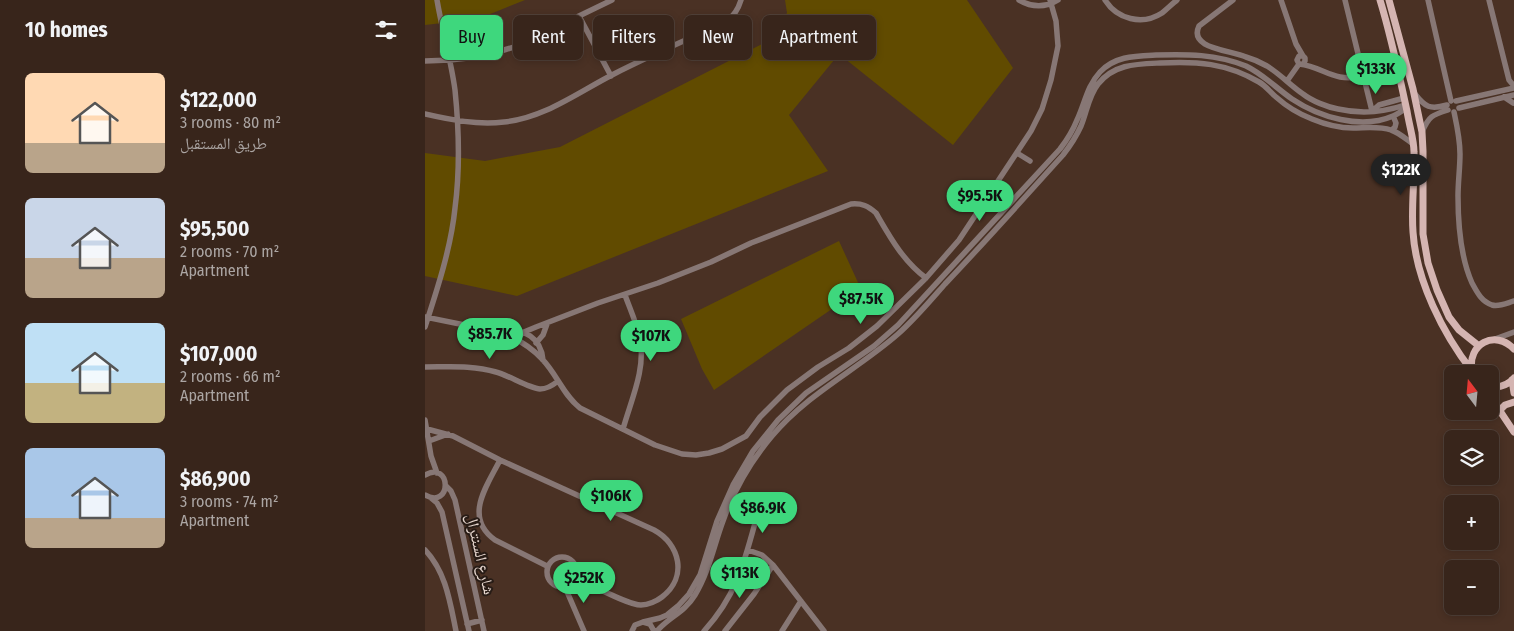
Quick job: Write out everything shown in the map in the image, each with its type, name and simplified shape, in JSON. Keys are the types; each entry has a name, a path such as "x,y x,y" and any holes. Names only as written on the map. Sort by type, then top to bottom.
{"main road":[{"path":"1380,0 1413,144 1413,234 1418,264 1431,301 1446,333 1468,365"},
{"path":"1389,0 1422,132 1423,234 1428,262 1437,290 1449,317 1465,336 1479,346"},
{"path":"1456,349 1464,345 1465,336"},
{"path":"1471,365 1473,354 1484,342 1494,340 1505,342 1514,349"},
{"path":"1499,386 1513,379 1514,393"},
{"path":"1514,402 1505,405 1500,410 1514,432"}],"street":[{"path":"437,0 440,15"},
{"path":"581,15 612,0"},
{"path":"425,114 457,121 504,122 527,118 562,103 611,76 726,22 734,16 741,0"},
{"path":"1019,0 1030,5 1058,0"},
{"path":"1105,0 1115,12 1123,17 1143,20 1161,14 1177,0"},
{"path":"1233,0 1199,26 1197,32 1199,40 1205,45 1237,53 1265,65 1287,80 1303,95 1336,109 1357,112 1372,111 1379,105 1405,104"},
{"path":"1281,0 1301,60"},
{"path":"1345,0 1372,111"},
{"path":"1427,0 1459,133 1460,173 1458,195 1460,239 1469,276 1478,295 1491,305 1498,306 1514,301"},
{"path":"1422,132 1431,116 1452,106 1514,87 1509,80 1489,0"},
{"path":"427,317 504,333 516,339 529,347 543,360 571,401 580,408 655,445 682,454 695,455 709,453 734,444 746,436 760,417 787,390 818,367 849,348 877,326 926,278 961,236 1031,131 1042,109 1051,80 1058,46 1056,21 1050,2"},
{"path":"583,24 611,76"},
{"path":"643,622 650,624 655,631 683,610 703,580 723,522 739,485 772,436 815,395 871,356 901,332 1060,149 1078,118 1087,90 1093,80 1110,64 1131,56 1207,55 1247,67 1265,76 1293,100 1327,117 1349,121 1371,121 1393,116 1405,104"},
{"path":"1287,80 1301,60 1308,59 1314,67 1336,77 1354,78 1363,76"},
{"path":"425,61 450,60 455,88 458,158 455,208 451,229 425,327"},
{"path":"631,630 635,625 667,615 689,594 700,575 717,521 733,485 753,451 778,420 806,393 874,346 953,272 1063,156 1081,126 1093,91 1105,76 1122,66 1131,64 1186,62 1226,67 1262,83 1276,98 1293,110 1311,119 1330,125 1350,128 1392,130 1413,144"},
{"path":"1505,90 1509,80"},
{"path":"1413,90 1422,104 1431,108 1452,106 1514,94"},
{"path":"1504,97 1513,102 1514,110"},
{"path":"1392,130 1396,123 1393,116"},
{"path":"1017,152 1031,161"},
{"path":"516,339 524,332 590,306 685,273 751,243 847,205 864,205 876,213 901,254 912,267 926,278"},
{"path":"623,429 639,376 641,356 637,328 625,295"},
{"path":"529,347 543,335 547,324"},
{"path":"504,333 510,331 524,332 529,335 537,342 543,354 543,360"},
{"path":"1494,340 1514,332"},
{"path":"425,367 485,369 541,389 547,388 558,381"},
{"name":"شارع السنترال","path":"425,420 434,466 437,473 445,479 446,486 451,491 455,500 484,631"},
{"path":"427,429 448,434 500,460 660,533 666,537 677,556 677,576 667,593 659,599 640,605 630,603 576,578"},
{"path":"429,441 448,434"},
{"path":"500,460 479,504 481,525 495,540 547,566"},
{"path":"426,468 431,469 434,466"},
{"path":"425,475 430,472 437,473"},
{"path":"427,496 435,497 443,493 446,486"},
{"name":"شارع السنترال","path":"427,496 437,503 442,512 469,631"},
{"path":"704,631 732,594 748,550 758,512"},
{"path":"425,550 439,568 444,580 456,631"},
{"path":"748,550 762,555 773,565 824,631"},
{"path":"558,557 568,558 575,564 576,578 572,584 565,587 557,587 549,581 546,571 547,566 558,557"},
{"path":"725,631 754,594 773,565"},
{"path":"565,587 584,630"},
{"path":"782,631 801,601"},
{"path":"467,624 482,620"}],"shaded area":[{"path":"425,0 525,0 488,15 440,15 440,23 425,25"},
{"path":"785,0 967,0 1013,68 953,145 847,60 876,60 876,15 786,15 787,13"},
{"path":"762,44 762,60 834,60 789,115 828,171 517,296 425,276 425,153 485,161 560,147 731,60 752,60 752,49"},
{"path":"839,241 861,289 714,390 702,369 681,319"}]}
